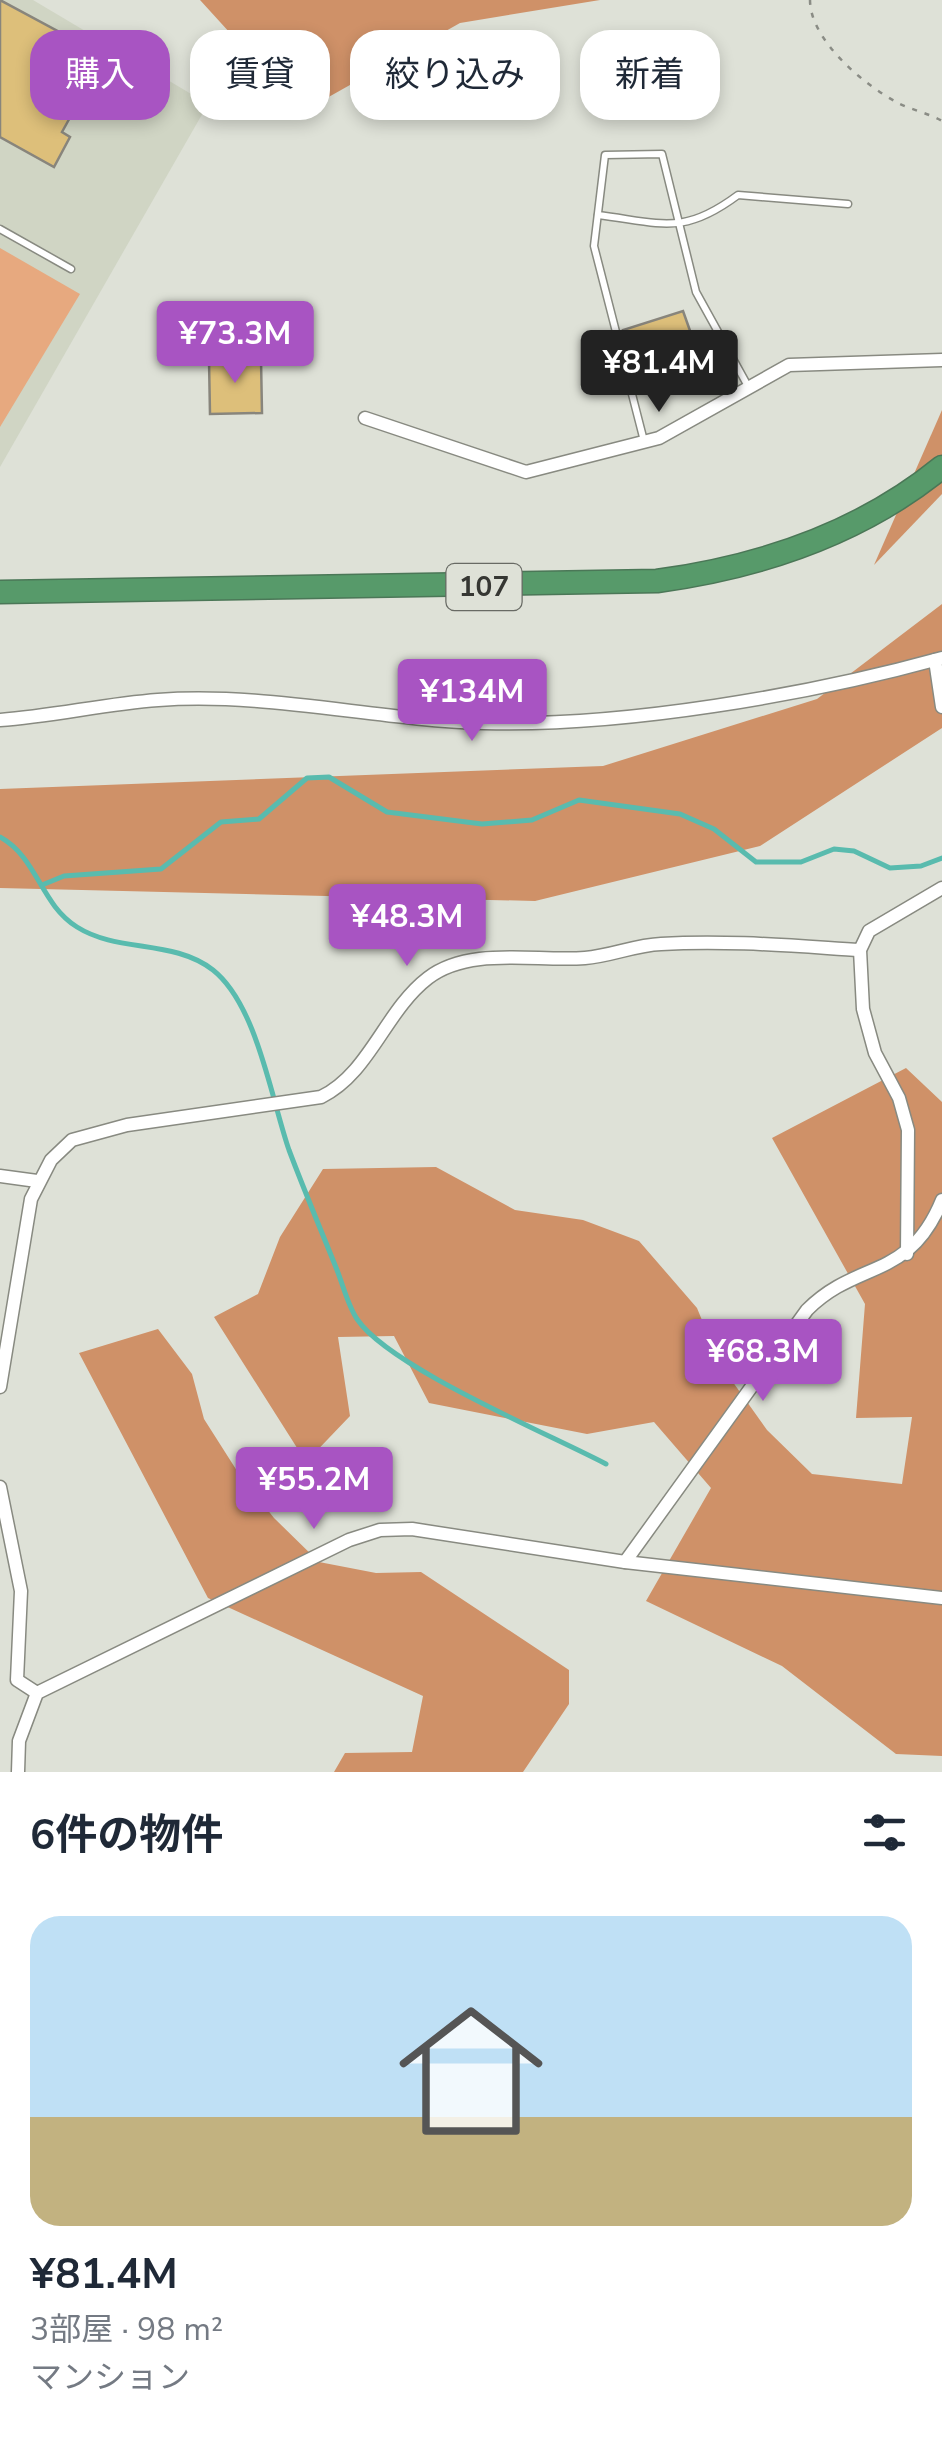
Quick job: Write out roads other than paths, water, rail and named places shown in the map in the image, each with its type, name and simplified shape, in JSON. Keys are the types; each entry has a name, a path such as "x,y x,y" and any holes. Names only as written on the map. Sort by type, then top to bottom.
{"highway":[{"name":"107","path":"0,592 657,581 713,574 808,544 894,502 942,467"}],"street":[{"path":"365,418 526,472 644,442 693,422 789,365 942,360"},
{"path":"0,720 160,700 288,701 486,723 559,720 653,712 845,683 938,659 942,706"},
{"path":"907,1254 908,1130 899,1098 875,1053 863,1010 860,950 869,932 942,888"},
{"path":"0,1386 37,1181 72,1140 100,1130 286,1105 338,1088 428,978 469,961 588,958 628,948 690,943 860,950"},
{"path":"0,1176 37,1181"},
{"path":"625,1562 807,1310 823,1295 907,1254 927,1234 942,1200"},
{"path":"0,1487 21,1591 17,1680 36,1693"},
{"path":"18,1772 19,1741 36,1693 280,1571 380,1530 412,1529 625,1562 942,1598"}],"lane":[{"path":"644,442 594,246 605,155 662,154 696,292 750,388"},
{"path":"598,215 680,225 706,218 738,195 848,204"},
{"path":"0,229 71,269"}],"waterway":[{"path":"42,885 64,876 161,869 221,822 259,819 307,778 329,777 387,812 482,824 532,820 579,800 680,814 714,829 756,862 801,862 834,849 854,851 890,868 921,866 942,858"},
{"path":"0,837 23,857 55,906 77,927 110,940 197,960 228,986 252,1029 289,1150 348,1302 375,1338 435,1378 606,1464"}]}
